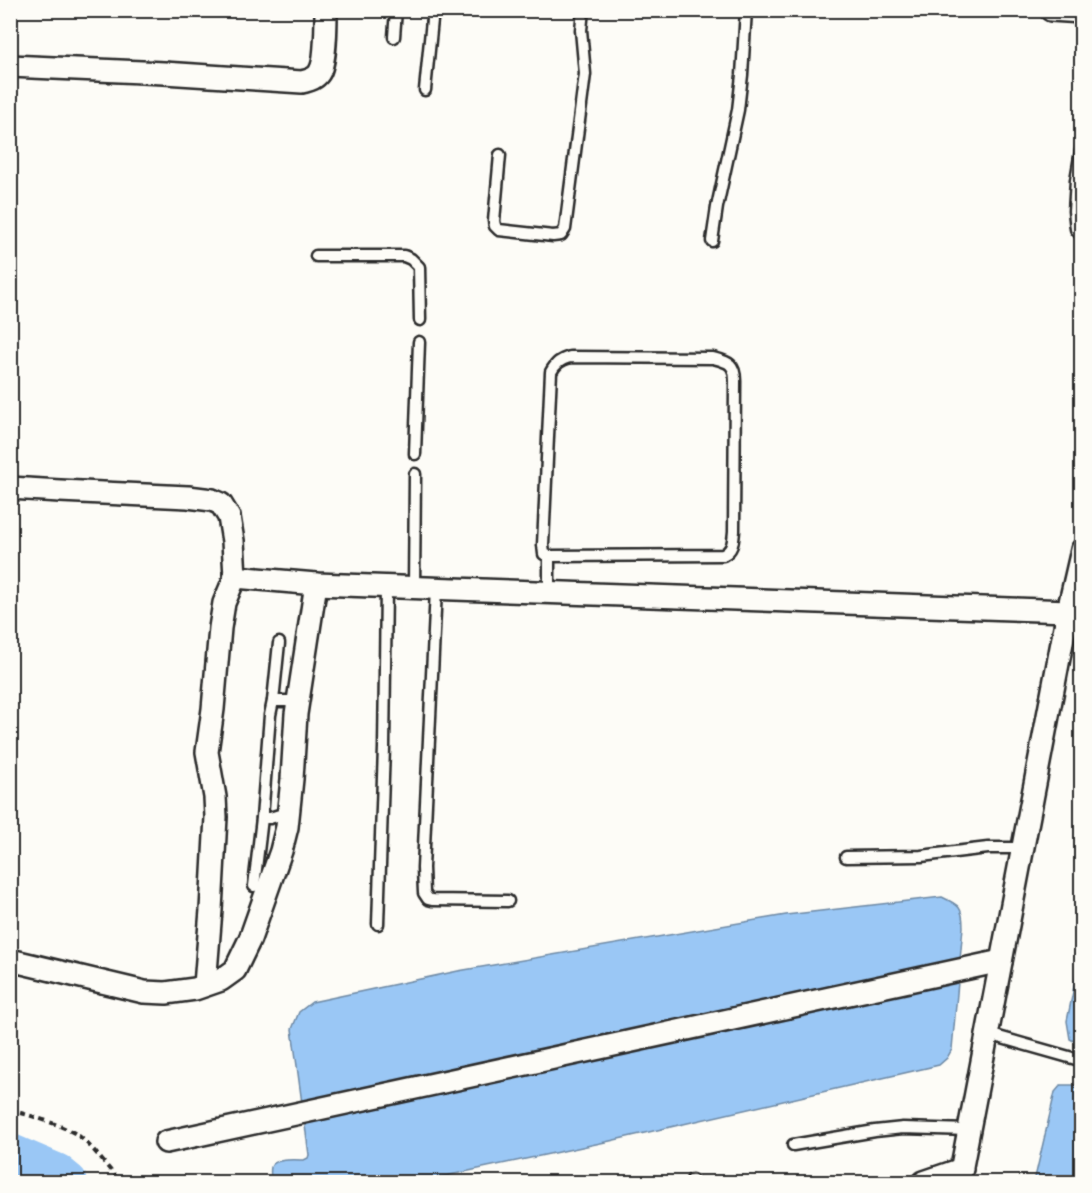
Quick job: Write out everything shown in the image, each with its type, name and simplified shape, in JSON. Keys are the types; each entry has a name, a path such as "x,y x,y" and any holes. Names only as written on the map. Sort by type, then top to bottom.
{"street":[{"path":"10,66 302,82 319,74 323,64 327,10"},
{"path":"1051,10 1082,12"},
{"path":"10,488 212,500 221,504 229,517 235,578 224,603 207,752 216,817 205,985"},
{"path":"924,1182 960,1176 1068,611 1082,550"},
{"path":"235,578 436,589 1068,611"},
{"path":"10,960 144,992 166,993 195,989 221,980 235,970 245,950 281,851 289,812 298,701 316,584"},
{"path":"166,1142 1001,961"}],"lane":[{"path":"394,37 396,10"},
{"path":"425,90 433,10"},
{"path":"500,155 495,226 499,230 561,235 565,229 585,74 581,30 583,10"},
{"path":"712,241 738,110 746,10"},
{"path":"1082,145 1074,211 1076,229 1082,236"},
{"path":"316,256 404,256 411,259 419,267 420,320"},
{"path":"415,454 419,342"},
{"path":"570,357 713,358 730,364 735,371 735,392 734,531 733,544 729,551 723,555 549,556 544,554 543,545 552,372 555,364 560,359 570,357"},
{"path":"414,588 415,474"},
{"path":"549,556 549,593"},
{"path":"378,924 384,748 386,587"},
{"path":"436,589 424,893 428,899 432,900 508,901"},
{"path":"254,886 279,643"},
{"path":"273,700 298,701"},
{"path":"262,818 289,812"},
{"path":"846,857 921,856 988,848 1023,848"},
{"path":"988,1034 1076,1059"},
{"path":"793,1144 903,1128 969,1130"}],"path":[{"path":"10,1110 29,1115 77,1135 86,1142 120,1182"}],"water":[{"path":"942,897 959,908 963,927 952,1049 939,1065 610,1141 417,1182 271,1182 273,1164 285,1160 304,1160 309,1155 292,1029 299,1012 312,1002 458,971 786,915"},
{"path":"1081,952 1081,1045 1070,1039 1067,1021"},
{"path":"1061,1085 1081,1087 1081,1182 1034,1182 1055,1092"}],"waterway":[{"path":"10,1153 57,1173 68,1182"}]}
